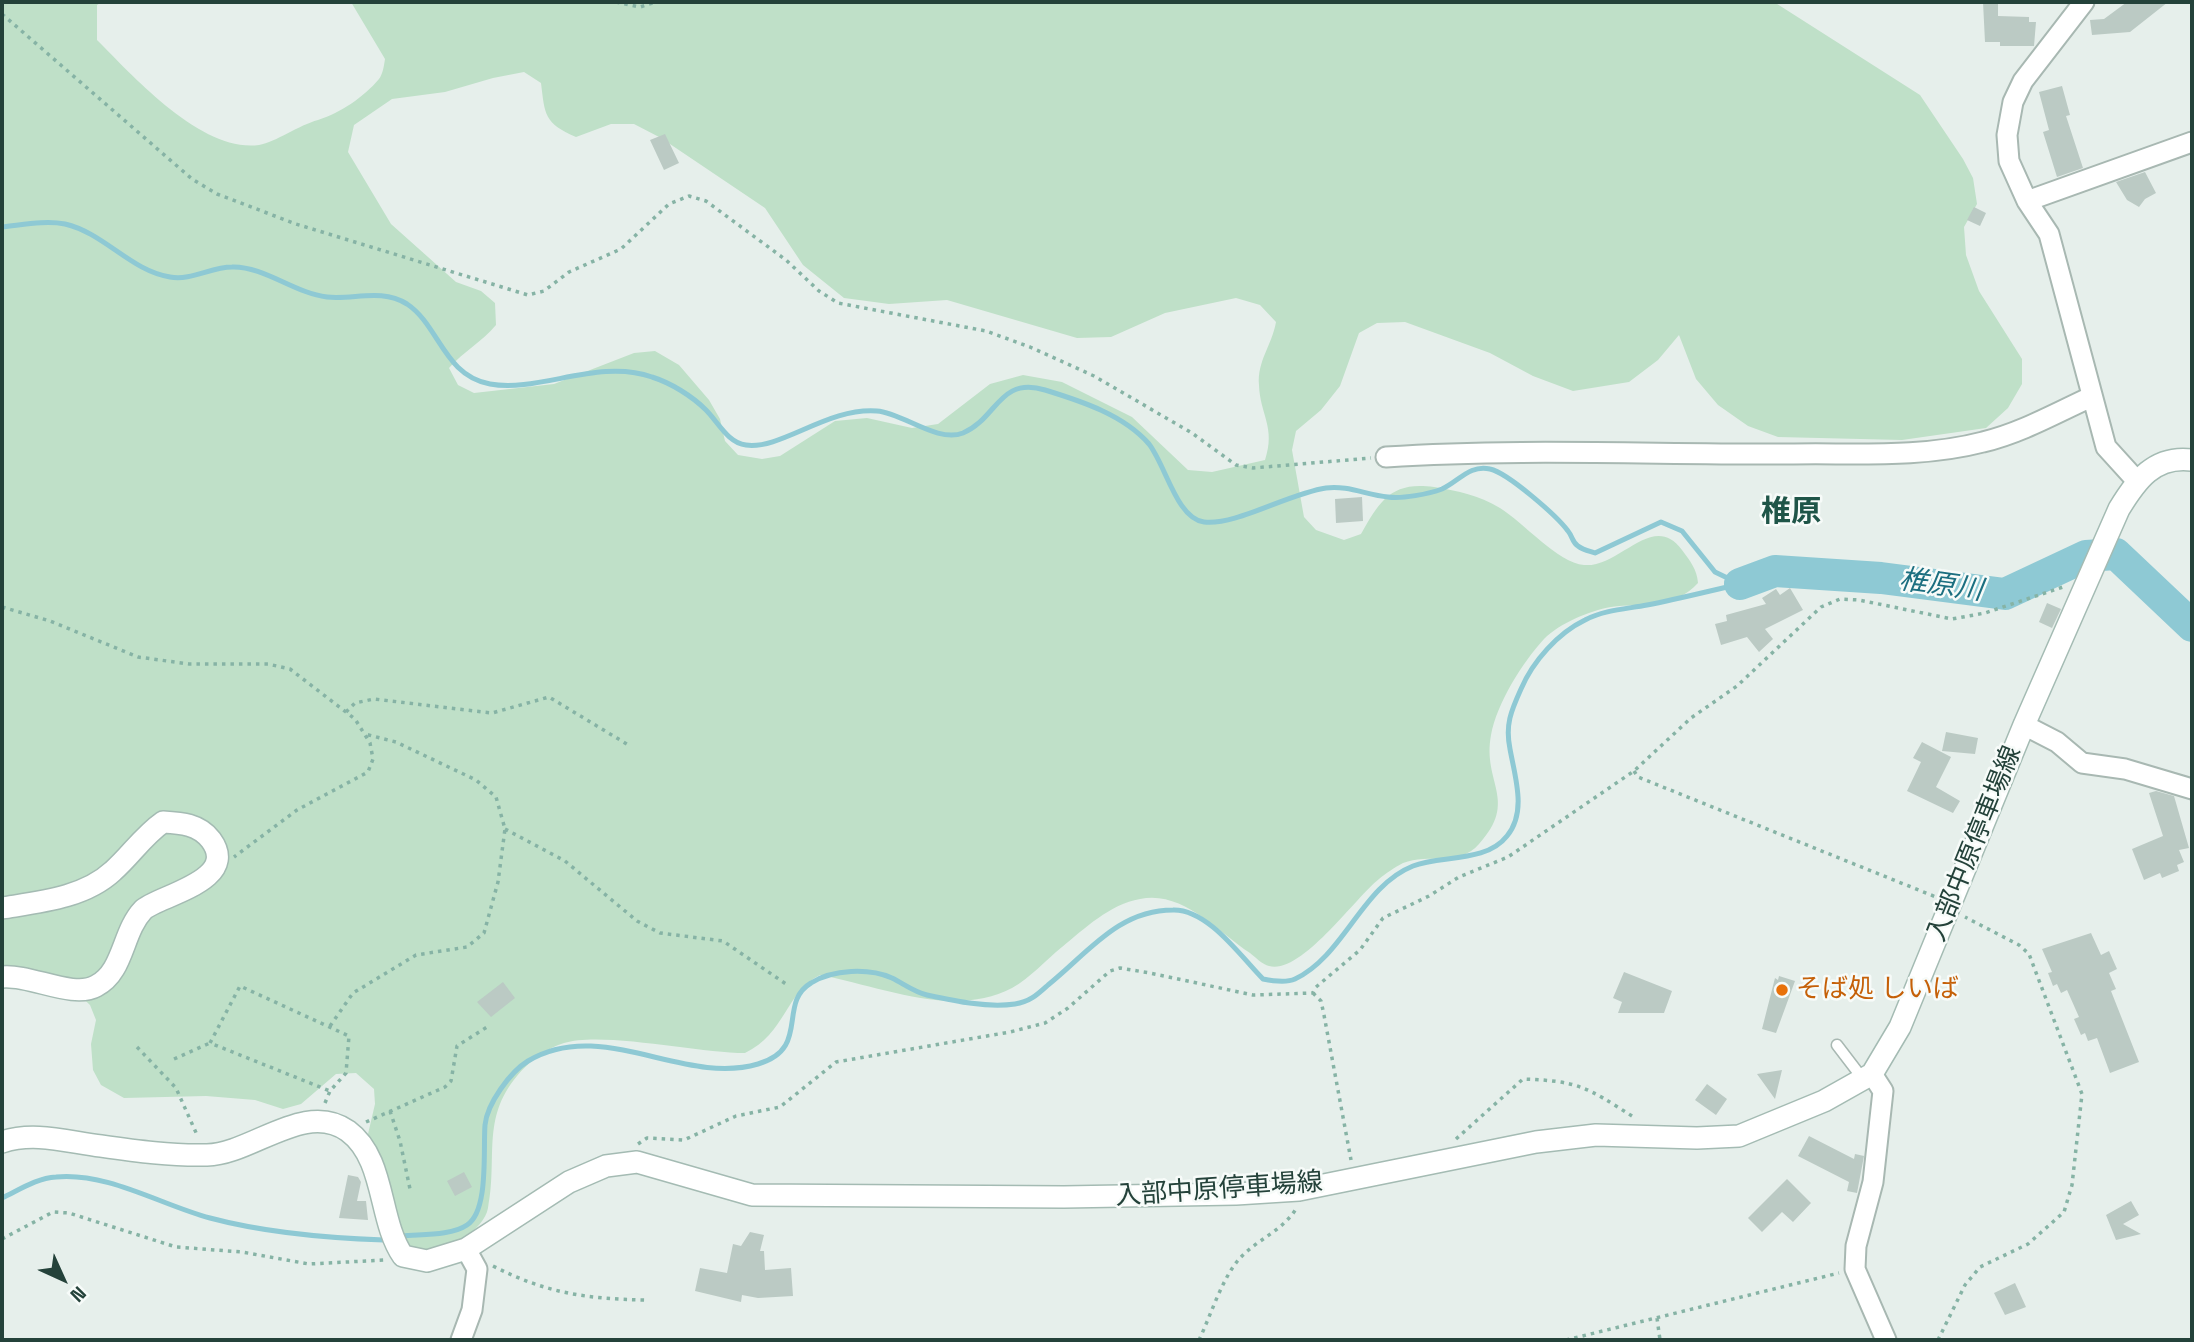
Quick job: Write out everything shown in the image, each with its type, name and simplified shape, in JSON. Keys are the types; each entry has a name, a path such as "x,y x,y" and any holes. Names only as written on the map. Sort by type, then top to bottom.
{"main road":[{"path":"2136,480 2179,458 2192,460"},
{"name":"入部中原停車場線","path":"403,1256 426,1261 466,1249 569,1182 606,1166 637,1162 752,1195 1147,1196 1299,1190 1536,1142 1596,1135 1739,1136 1787,1119 1868,1076 1900,1027 2024,725 2110,529 2136,480"},
{"path":"2,908 74,893 98,884 114,871 145,835 163,822 193,825 206,833 215,845 215,860 207,875 193,887 146,907 135,919 107,979 94,988 79,991 41,980 2,977"},
{"path":"2,1142 35,1136 155,1153 206,1155 232,1151 307,1121 331,1122 350,1133 362,1145 396,1246 403,1256"}],"street":[{"path":"2084,2 2023,80 2013,102 2007,135 2009,161 2027,201 2049,234 2106,447 2136,480"},
{"path":"2027,201 2192,142"},
{"path":"1387,457 1482,450 1669,455 1906,453 1983,442 2013,433 2091,397"},
{"path":"2024,725 2057,742 2082,763 2125,769 2192,789"},
{"path":"1868,1076 1883,1091 1873,1182 1856,1246 1855,1269 1886,1340"},
{"path":"461,1340 472,1310 477,1269 466,1249"}],"lane":[{"path":"1838,1045 1868,1076"}],"path":[{"path":"616,2 640,7 656,2"},
{"path":"2,14 192,179 217,194 296,224 528,295 544,291 569,272 621,249 669,204 689,196 706,201 786,260 819,291 838,303 986,331 1030,347 1094,376 1192,433 1236,465 1253,468 1387,457"},
{"path":"1313,993 1316,987 1360,950 1383,918 1429,896 1460,877 1508,857 1634,771 1691,718 1737,687 1821,607 1840,599 1858,600 1952,619 1985,613 2073,583 2087,581"},
{"path":"2,607 50,621 138,657 189,663 268,664 290,669 346,712 365,734 373,759 368,772 297,810 235,857 215,860"},
{"path":"346,712 355,703 374,699 492,713 549,697 630,746"},
{"path":"330,1026 353,993 416,955 467,947 484,933 498,882 505,829 496,797 476,780 396,742 365,734"},
{"path":"1634,771 1638,777 1950,905 2019,945 2029,954 2082,1094 2072,1185 2064,1212 2028,1244 1980,1267 1965,1285 1938,1340"},
{"path":"505,829 565,861 637,921 660,933 723,941 786,984"},
{"path":"624,1164 628,1150 647,1138 684,1140 736,1116 780,1107 836,1062 1010,1032 1045,1023 1068,1008 1110,971 1120,968 1253,995 1313,993 1321,1001 1324,1014 1355,1179"},
{"path":"174,1059 210,1043 240,986 349,1036 346,1073 330,1091 318,1122"},
{"path":"350,1133 357,1126 445,1087 451,1081 457,1046 487,1027"},
{"path":"210,1043 330,1091"},
{"path":"137,1047 176,1088 206,1155"},
{"path":"1458,1158 1455,1140 1523,1079 1563,1080 1584,1086 1640,1121 1643,1136"},
{"path":"390,1111 400,1141 410,1189"},
{"path":"1199,1340 1230,1270 1242,1256 1287,1223 1298,1206 1299,1190"},
{"path":"2,1239 54,1212 197,1250 242,1252 309,1264 396,1261 403,1256"},
{"path":"477,1269 494,1265 551,1292 594,1299 646,1300"},
{"path":"1566,1340 1855,1269"},
{"path":"1657,1318 1660,1340"}],"green space":[{"path":"2,2 102,2 97,5 97,40 129,73 192,125 215,137 237,144 259,145 343,109 373,86 380,77 385,59 351,2 1774,2 1920,95 1973,178 1977,204 1964,227 1966,255 1979,291 2022,359 2022,384 2008,408 1986,428 1902,440 1778,437 1748,426 1718,405 1696,379 1679,335 1658,360 1629,382 1573,391 1533,376 1490,353 1405,322 1377,323 1359,333 1340,386 1321,410 1296,431 1292,450 1304,517 1316,530 1344,540 1361,534 1389,495 1408,487 1434,487 1468,494 1500,508 1574,563 1597,564 1648,538 1660,536 1671,539 1690,562 1698,583 1669,601 1594,611 1566,623 1544,639 1512,684 1494,723 1490,752 1498,803 1491,829 1479,844 1462,855 1413,860 1397,866 1368,889 1311,948 1282,966 1264,964 1185,906 1155,898 1140,899 1118,906 1098,918 1019,984 989,997 966,1001 916,997 820,975 799,992 769,1035 745,1053 626,1041 581,1040 564,1043 532,1061 506,1092 495,1123 491,1190 485,1217 462,1239 431,1252 407,1247 368,1134 375,1104 374,1089 356,1073 336,1074 301,1104 283,1109 255,1100 206,1096 124,1098 101,1085 93,1070 91,1044 96,1020 90,1005 63,979 2,970","holes":["524,72 541,83 548,117 565,132 576,137 611,124 634,124 661,138 765,208 803,265 844,298 889,304 947,300 1077,338 1111,337 1165,313 1236,298 1260,305 1276,322 1259,376 1269,439 1265,460 1212,472 1188,470 1132,417 1062,382 1023,375 990,384 938,424 912,428 867,418 835,421 780,456 762,459 738,455 725,441 720,419 709,400 679,365 655,351 634,353 554,384 474,393 458,385 449,368 496,325 495,303 481,291 456,282 391,224 348,152 354,125 392,99 445,92"]}],"building":[{"path":"1983,2 1998,2 1998,16 2029,17 2029,22 2036,22 2034,46 2000,46 2000,42 1985,42"},
{"path":"2127,2 2168,2 2130,32 2092,35 2090,20 2104,19"},
{"path":"2062,86 2070,115 2066,116 2083,168 2057,177 2043,132 2049,130 2039,92"},
{"path":"665,134 679,163 664,170 650,140"},
{"path":"2145,172 2156,193 2145,199 2139,207 2127,200 2116,182"},
{"path":"1974,207 1986,213 1980,226 1967,220"},
{"path":"1362,497 1363,521 1336,523 1335,499"},
{"path":"1790,588 1803,610 1765,629 1773,639 1759,652 1747,637 1721,645 1715,624 1727,621 1726,615 1766,604 1762,598 1776,589 1780,595"},
{"path":"2047,603 2061,609 2052,628 2039,622"},
{"path":"1946,732 1978,738 1975,754 1942,751"},
{"path":"1922,742 1951,757 1936,787 1960,801 1953,813 1907,791 1921,762 1913,758"},
{"path":"2156,791 2174,796 2189,848 2179,850 2184,862 2177,865 2179,871 2162,878 2160,873 2144,880 2132,849 2163,836 2149,793"},
{"path":"2091,933 2101,955 2109,951 2117,969 2109,973 2116,989 2111,991 2139,1062 2110,1073 2097,1038 2088,1041 2085,1033 2081,1035 2074,1019 2079,1017 2067,990 2061,993 2057,984 2053,986 2048,973 2052,972 2042,949"},
{"path":"1624,972 1672,991 1664,1013 1618,1013 1622,1002 1613,998"},
{"path":"1779,976 1795,981 1776,1033 1762,1029 1775,978 1778,980"},
{"path":"503,982 515,998 491,1017 477,1002"},
{"path":"1782,1070 1775,1099 1757,1074"},
{"path":"1707,1084 1727,1099 1716,1115 1695,1100"},
{"path":"1809,1136 1854,1159 1855,1154 1864,1156 1857,1193 1847,1191 1849,1182 1798,1156"},
{"path":"464,1172 472,1187 455,1196 447,1181"},
{"path":"348,1175 358,1177 361,1182 357,1201 366,1201 368,1220 339,1218"},
{"path":"1787,1179 1811,1203 1793,1222 1782,1212 1762,1232 1748,1218"},
{"path":"2131,1201 2139,1215 2123,1224 2141,1234 2116,1240 2106,1215"},
{"path":"750,1232 764,1235 760,1251 764,1251 765,1270 791,1268 793,1296 758,1298 742,1295 741,1302 695,1291 700,1268 727,1273 733,1244 741,1246"},
{"path":"2015,1283 2026,1307 2005,1315 1994,1293"}],"waterway":[{"path":"2,227 65,224 92,235 143,267 170,277 186,277 232,267 244,268 315,295 397,299 418,313 452,361 475,379 509,386 590,373 632,372 652,377 688,395 706,410 729,436 746,445 774,441 841,415 877,411 942,434 963,433 974,427 1008,394 1030,387 1087,404 1115,417 1139,434 1149,444 1186,512 1204,522 1231,519 1326,488 1408,497 1442,489 1470,471 1483,468 1498,472 1532,496 1562,524 1576,544 1584,549 1595,553 1661,522 1682,531 1715,572 1740,584"},
{"name":"椎原川","path":"1740,584 1775,571 1881,578 2005,594 2086,556 2116,554 2192,626"},
{"path":"402,1236 453,1231 467,1225 474,1218 482,1194 485,1125 490,1108 500,1089 521,1066 556,1049 585,1046 614,1048 701,1067 730,1068 758,1064 774,1057 784,1048 801,992 820,978 862,971 892,978 922,994 960,1002 1004,1005 1020,1003 1037,994 1120,925 1153,912 1173,910 1199,917 1211,926 1263,979 1295,979 1327,954 1366,904 1395,876 1424,863 1487,851 1507,836 1517,816 1518,805 1508,733 1510,718 1526,679 1539,658 1565,632 1600,614 1740,584"},
{"path":"2,1198 28,1185 56,1177 95,1179 231,1223 296,1234 384,1240"}],"place":[{"name":"そば処 しいば","path":"1782,990"}],"district":[{"name":"椎原","path":"1791,513"}]}
